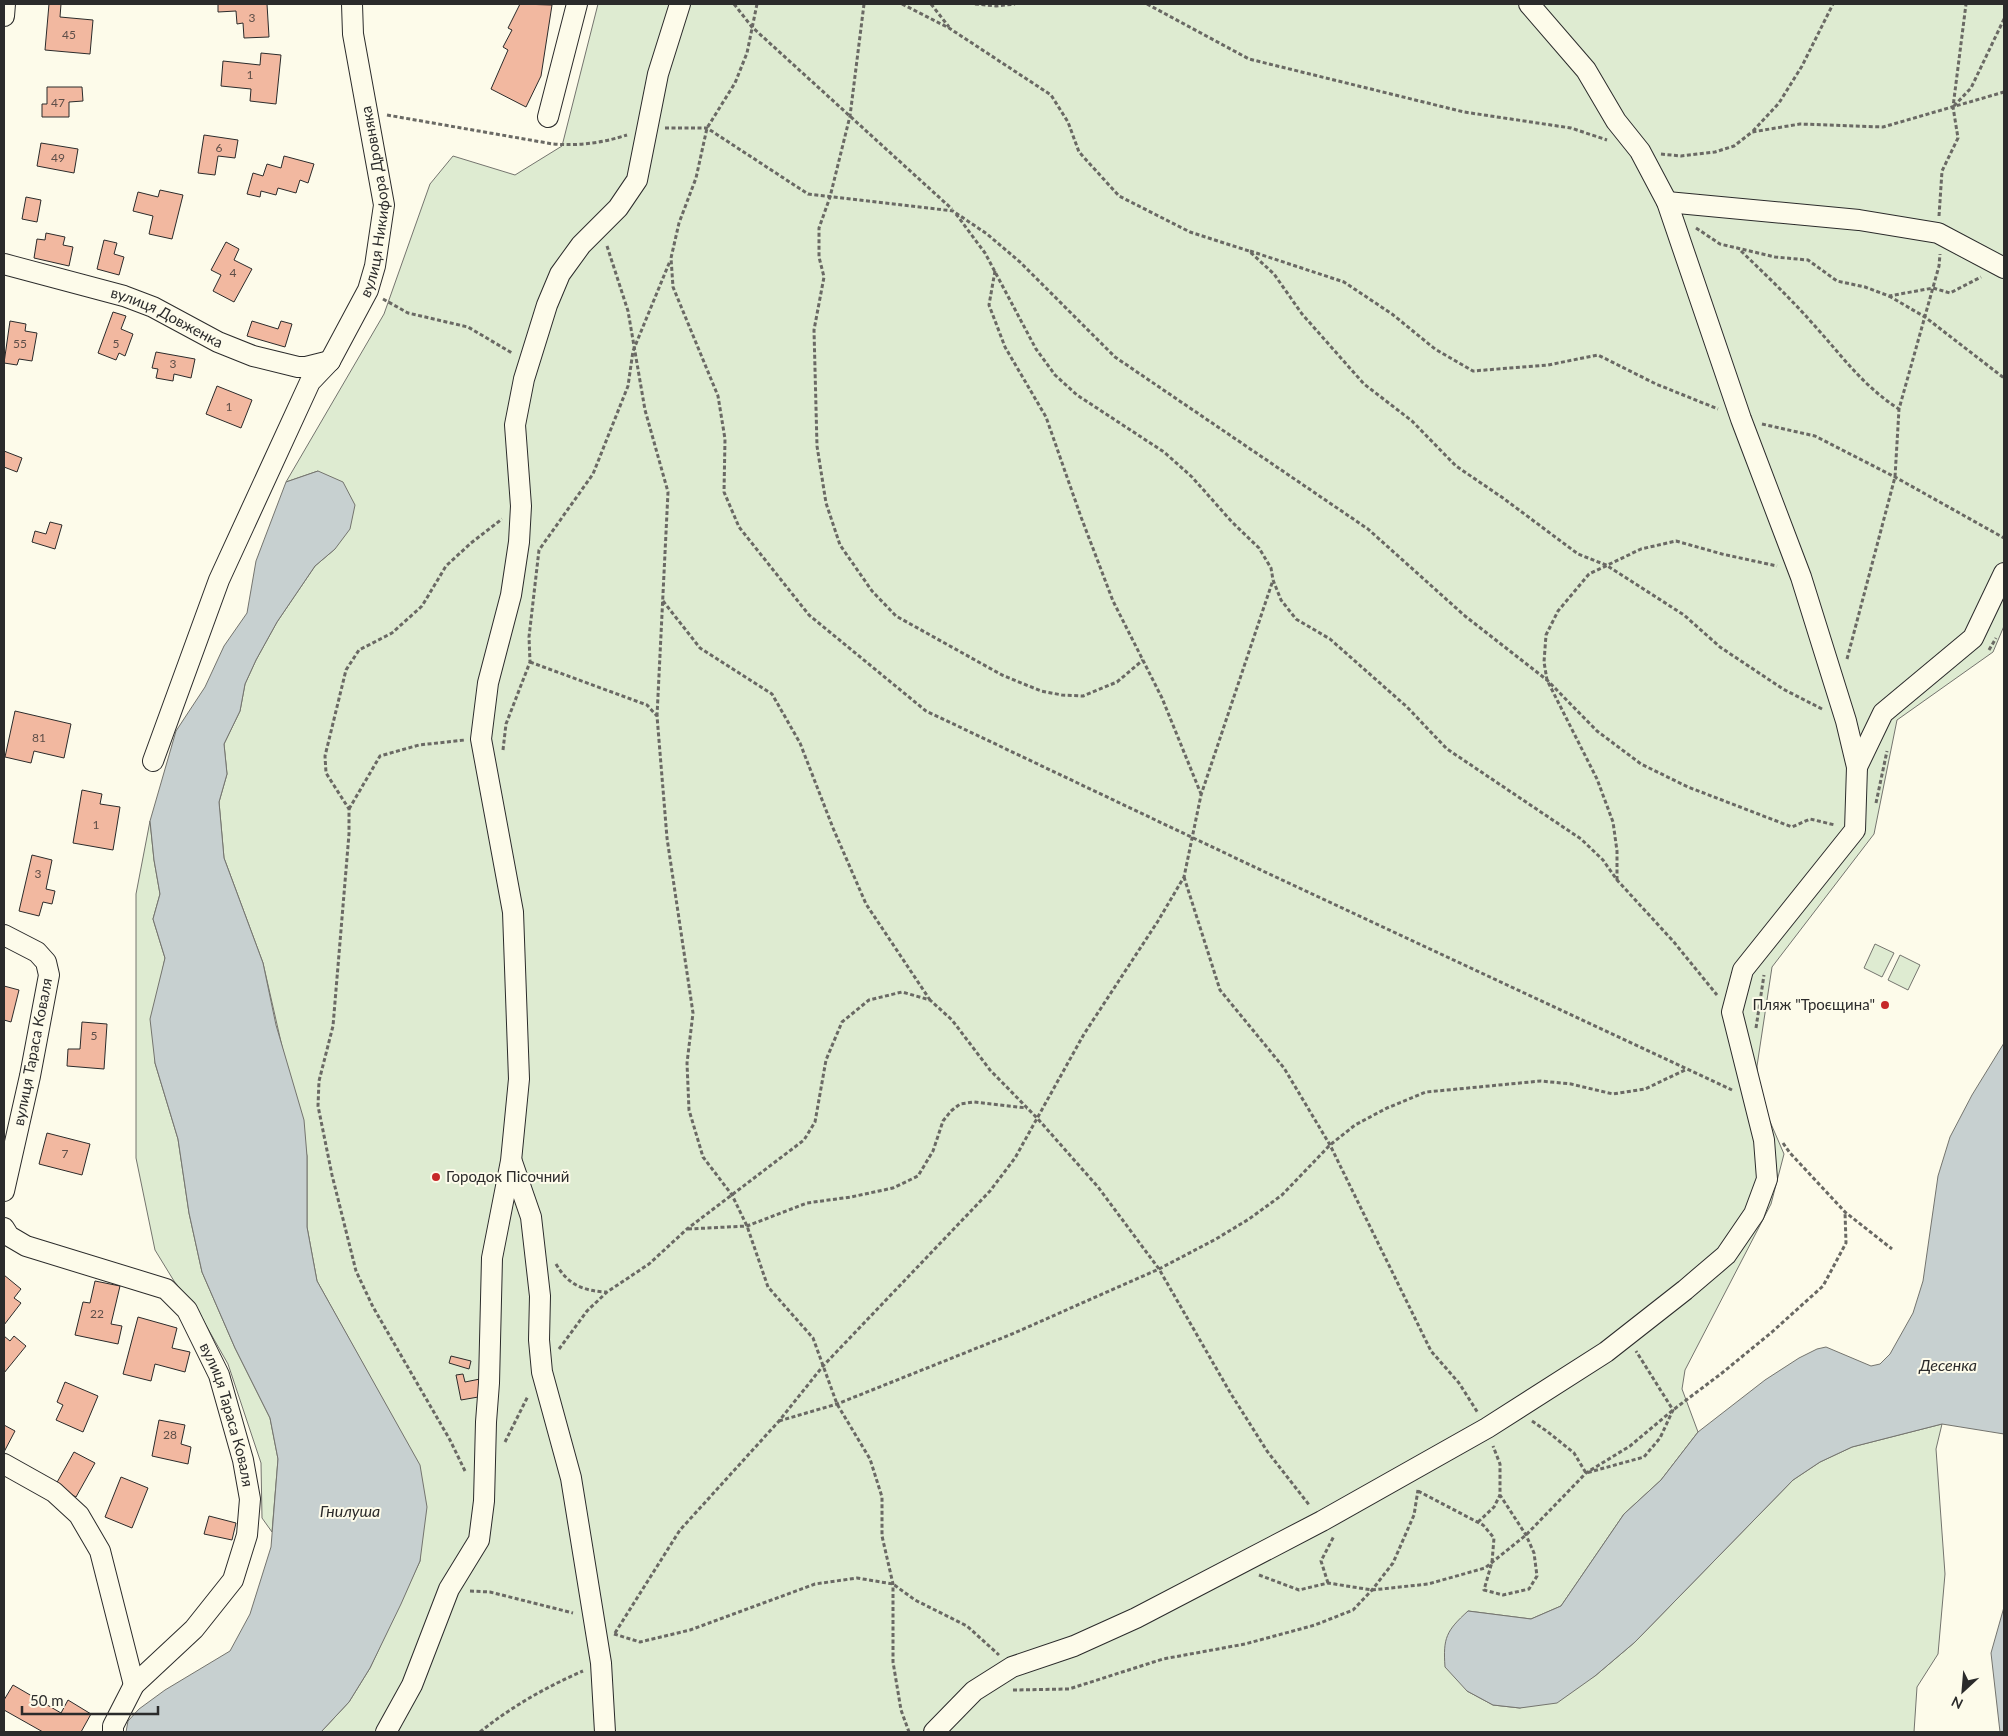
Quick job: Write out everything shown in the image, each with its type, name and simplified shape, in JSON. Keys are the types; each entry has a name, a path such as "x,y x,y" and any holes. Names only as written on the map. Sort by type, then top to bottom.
{"street":[{"path":"4,16 5,4"},
{"name":"вулиця Никифора Дровняка","path":"153,761 219,580 310,382 330,361 368,290 375,266 384,205 353,34 352,4"},
{"path":"548,117 577,4"},
{"path":"386,1732 412,1685 449,1589 479,1540 484,1501 492,1258 511,1161 519,1079 513,912 481,739 488,683 511,595 519,542 520,506 515,425 529,362 546,306 560,274 582,245 618,208 637,180 658,74 680,4"},
{"path":"934,1732 974,1690 1012,1667 1074,1646 1136,1618 1322,1521 1487,1428 1606,1352 1726,1255 1754,1214 1767,1179 1764,1140 1732,1012 1743,970 1855,830 1857,767 1846,722 1800,577 1741,419 1667,202 1640,151 1616,121 1586,70 1529,4"},
{"path":"1667,202 1859,220 1938,233 1996,272"},
{"name":"вулиця Довженка","path":"4,264 124,296 153,307 218,342 253,356 298,367 330,361"},
{"path":"1857,767 1883,713 1973,638 2004,573"},
{"name":"вулиця Тараса Коваля","path":"4,935 37,952 46,962 49,975 30,1076 4,1191"},
{"path":"511,1161 531,1217 540,1296 539,1340 542,1372 571,1478 601,1663 605,1732"},
{"name":"вулиця Тараса Коваля","path":"4,1228 9,1236 26,1246 166,1289 187,1310 218,1375 243,1460 250,1499 247,1535 233,1580 194,1629 134,1685 113,1726 113,1732"},
{"path":"4,1464 54,1492 80,1515 100,1551 134,1685"}],"path":[{"path":"734,4 752,27 953,210 987,234 1020,262 1115,357 1368,530 1465,616 1547,680 1597,731 1641,764 1688,787 1792,827 1810,820 1855,830"},
{"path":"503,751 506,724 530,662 528,637 539,550 593,474 628,386 634,351 671,258 679,223 696,178 707,128 734,83 747,54 757,4"},
{"path":"864,4 850,116 830,197 819,228 819,257 824,277 814,330 817,446 826,503 840,545 872,591 896,616 1002,675 1041,691 1083,696 1117,682 1143,660"},
{"path":"902,4 949,28 1051,95 1068,122 1079,152 1118,196 1190,232 1344,282 1392,314 1435,349 1473,371 1548,365 1598,355 1656,384 1741,419 1815,436 1895,477 2004,538"},
{"path":"931,4 949,28"},
{"path":"975,4 996,6 1015,4"},
{"path":"1147,4 1249,58 1464,112 1571,128 1640,151 1681,156 1715,152 1734,146 1752,132 1779,103 1797,74 1833,4"},
{"path":"1845,666 1895,477 1899,409 1939,266 1938,233 1942,171 1958,138 1953,107 1966,4"},
{"path":"1953,107 1971,88 2004,19"},
{"path":"1752,132 1800,124 1883,127 2004,92"},
{"path":"366,112 553,144 575,145 607,141 647,128 707,128 808,194 953,210 985,253 1036,349 1055,374 1078,395 1164,452 1192,477 1232,522 1259,548 1271,568 1273,580 1281,600 1296,619 1330,639 1407,707 1447,749 1581,839 1603,860 1617,880 1673,941 1732,1012"},
{"path":"1667,202 1703,234 1720,244 1741,250 1808,260 1837,281 1865,287 1889,296 1925,317 2004,378"},
{"path":"600,226 628,311 645,410 668,492 657,716 667,838 693,1014 687,1063 688,1110 703,1157 732,1195 747,1226 768,1286 813,1338 837,1404 870,1459 882,1497 882,1536 893,1584 893,1662 901,1710 909,1732"},
{"path":"1741,250 1790,298 1855,372 1880,396 1899,409"},
{"path":"1249,251 1274,274 1302,314 1364,384 1412,421 1456,466 1504,498 1578,554 1606,565 1684,614 1720,647 1783,689 1846,722"},
{"path":"671,258 673,287 718,396 725,438 724,492 739,528 809,615 926,711 1686,1070 1753,1099"},
{"path":"995,272 988,305 1005,347 1046,417 1081,517 1114,601 1162,698 1201,794"},
{"path":"1889,296 1933,288 1950,293 1980,277 1996,272"},
{"path":"368,290 408,313 468,327 529,362"},
{"path":"349,809 326,773 325,756 346,670 360,650 392,633 422,606 446,566 471,543 520,506"},
{"path":"1617,880 1617,851 1613,822 1598,778 1547,680 1544,662 1546,635 1558,611 1589,574 1641,549 1676,541 1722,554 1774,565 1800,577"},
{"path":"480,1732 549,1686 601,1663 614,1634 680,1530 779,1421 823,1366 990,1191 1016,1158 1084,1034 1158,921 1184,877 1201,794 1273,580"},
{"path":"662,600 700,648 772,694 800,743 833,828 866,904 930,1000 952,1020 990,1070 1038,1119 1098,1187 1159,1269 1267,1451 1322,1521"},
{"path":"530,662 647,705 657,716"},
{"path":"466,1472 450,1440 373,1306 356,1271 332,1175 318,1106 319,1081 333,1026 349,834 349,809 380,756 419,744 481,739 506,724"},
{"path":"1184,877 1220,990 1284,1068 1330,1146 1431,1350 1459,1383 1487,1428 1500,1464 1500,1495 1494,1507 1478,1522"},
{"path":"502,1451 516,1418 542,1372 587,1311 607,1292 649,1264 687,1229 804,1140 815,1122 826,1060 842,1022 869,1000 902,992 930,1000"},
{"path":"779,1421 837,1404 1012,1334 1159,1269 1216,1239 1282,1195 1330,1146 1356,1126 1388,1108 1426,1092 1541,1081 1571,1084 1613,1094 1645,1089 1686,1070"},
{"path":"687,1229 747,1226 807,1203 851,1197 893,1188 918,1176 934,1151 943,1121 950,1110 960,1104 974,1102 1027,1108"},
{"path":"1780,1137 1790,1153 1845,1212 1892,1249"},
{"path":"1227,1570 1264,1576 1299,1590 1328,1583 1372,1590 1428,1584 1485,1568 1526,1535 1586,1473 1630,1446 1722,1373 1823,1286 1846,1243 1845,1212"},
{"path":"553,1259 571,1282 588,1291 607,1292"},
{"path":"1626,1336 1673,1410"},
{"path":"1514,1410 1548,1432 1574,1453 1586,1473"},
{"path":"1586,1473 1644,1457 1660,1438 1673,1410"},
{"path":"1012,1690 1068,1689 1163,1659 1245,1644 1315,1625 1353,1610 1372,1590 1393,1563 1414,1515 1421,1465"},
{"path":"1418,1491 1483,1525 1494,1538 1492,1562 1484,1590 1503,1595 1529,1589 1537,1576 1534,1553 1526,1535 1500,1495"},
{"path":"1328,1583 1322,1561 1345,1507"},
{"path":"614,1634 640,1642 690,1630 815,1584 857,1578 893,1584 915,1600 967,1626 1012,1667"},
{"path":"449,1589 490,1592 575,1613 595,1622"}],"green space":[{"path":"598,4 2004,4 2004,626 1993,652 1897,720 1874,834 1772,967 1757,1066 1759,1096 1784,1154 1771,1204 1685,1370 1682,1389 1698,1432 1661,1480 1624,1514 1561,1606 1531,1619 1468,1611 1467,1691 1493,1705 1520,1708 1595,1676 1635,1642 1793,1480 1820,1462 1852,1447 1942,1424 1936,1449 1945,1574 1938,1654 1917,1687 1914,1732 321,1732 349,1702 370,1668 420,1561 419,1465 317,1281 307,1227 307,1156 263,963 224,858 219,802 227,774 224,744 240,711 245,684 277,622 315,566 335,549 318,471 286,482 384,314 430,184 453,156 515,175 562,146"},
{"path":"150,821 160,894 153,919 165,958 159,988 155,1063 178,1139 189,1213 202,1272 235,1348 270,1418 278,1459 272,1532 262,1518 261,1463 228,1364 199,1313 174,1281 155,1250 136,1158 136,894"},
{"path":"1875,944 1894,953 1882,977 1864,968"},
{"path":"1900,955 1920,965 1908,990 1888,980"}],"water":[{"name":"Гнилуша","path":"318,471 343,482 355,505 350,529 335,549 315,566 277,622 245,684 240,711 224,744 227,774 219,802 224,858 263,963 276,1025 304,1120 307,1156 307,1227 317,1281 420,1465 427,1507 420,1561 370,1668 349,1702 321,1732 126,1732 128,1721 139,1709 165,1690 230,1651 250,1614 271,1547 278,1459 270,1418 235,1348 202,1272 189,1213 178,1139 155,1063 150,1019 165,958 153,919 160,894 150,821 176,731 205,687 224,646 247,613 256,561 286,482"},
{"name":"Десенка","path":"2004,1043 2004,1434 1942,1424 1852,1447 1820,1462 1793,1480 1635,1642 1595,1676 1557,1703 1520,1708 1493,1705 1467,1691 1445,1667 1445,1649 1451,1630 1468,1611 1531,1619 1561,1606 1624,1514 1661,1480 1698,1432 1765,1380 1799,1358 1817,1349 1826,1347 1871,1366 1880,1364 1890,1354 1913,1313 1923,1281 1938,1176 1950,1137 1972,1095"},
{"path":"2004,1607 2004,1732 2000,1732 1991,1653"}],"building":[{"path":"49,4 61,4 60,17 93,20 90,54 45,50"},
{"path":"218,4 267,4 269,37 244,38 243,23 237,24 236,11 218,12"},
{"path":"520,4 552,5 541,76 526,107 491,89 508,50 503,47 512,30 508,28"},
{"path":"261,53 281,55 276,104 250,101 251,89 221,86 223,61 260,65"},
{"path":"47,87 82,87 83,101 69,102 69,117 42,117 42,104 47,104"},
{"path":"204,135 238,140 235,158 218,156 215,175 198,173"},
{"path":"41,143 78,149 74,173 37,166"},
{"path":"284,156 314,164 308,183 300,180 296,193 278,188 276,195 261,191 260,197 247,194 253,173 263,176 267,164 281,168"},
{"path":"160,190 183,195 172,239 149,234 153,216 133,211 138,192 158,197"},
{"path":"26,197 41,200 37,222 22,219"},
{"path":"46,233 65,237 63,245 73,247 69,266 34,258 37,239 45,240"},
{"path":"104,240 117,243 114,254 124,257 119,275 97,269"},
{"path":"226,242 239,249 234,260 252,269 234,302 213,291 221,275 211,270"},
{"path":"113,312 126,316 121,329 133,334 125,356 119,353 116,360 98,353"},
{"path":"10,321 26,324 25,331 37,333 32,361 19,359 17,365 4,363"},
{"path":"252,321 278,329 281,321 292,324 285,347 247,336"},
{"path":"156,352 195,359 191,378 174,374 173,381 156,378 158,369 152,368"},
{"path":"217,386 252,400 241,428 206,414"},
{"path":"4,451 22,458 17,472 4,467"},
{"path":"50,522 62,525 55,549 32,542 35,531 46,534"},
{"path":"15,711 71,724 64,758 34,751 31,763 5,757"},
{"path":"82,790 102,794 100,804 120,807 113,850 73,843"},
{"path":"32,855 52,860 46,889 55,891 52,904 43,902 39,916 19,911"},
{"path":"4,986 19,990 11,1022 4,1020"},
{"path":"82,1022 107,1024 104,1069 67,1066 68,1049 80,1049"},
{"path":"47,1133 90,1144 82,1175 39,1164"},
{"path":"4,1275 21,1289 14,1298 21,1303 4,1325"},
{"path":"95,1281 120,1286 111,1324 122,1326 118,1344 75,1335 83,1302 90,1303"},
{"path":"138,1317 177,1328 172,1348 190,1352 185,1372 155,1364 151,1381 123,1374"},
{"path":"4,1336 10,1341 14,1336 26,1346 4,1373"},
{"path":"451,1356 471,1361 469,1369 449,1363"},
{"path":"463,1374 465,1382 480,1379 484,1396 461,1400 456,1375"},
{"path":"65,1382 98,1396 83,1432 56,1420 63,1405 57,1402"},
{"path":"159,1420 185,1425 181,1444 191,1447 188,1464 152,1456"},
{"path":"4,1425 15,1431 4,1452"},
{"path":"74,1452 95,1463 76,1497 55,1486"},
{"path":"121,1477 148,1488 132,1528 105,1517"},
{"path":"209,1516 236,1523 232,1540 204,1534"},
{"path":"13,1685 61,1713 68,1700 91,1714 81,1732 43,1732 4,1710 4,1700"}],"place":[{"name":"Пляж \"Троєщина\"","path":"1885,1005"},
{"name":"Городок Пісочний","path":"436,1177"}]}
